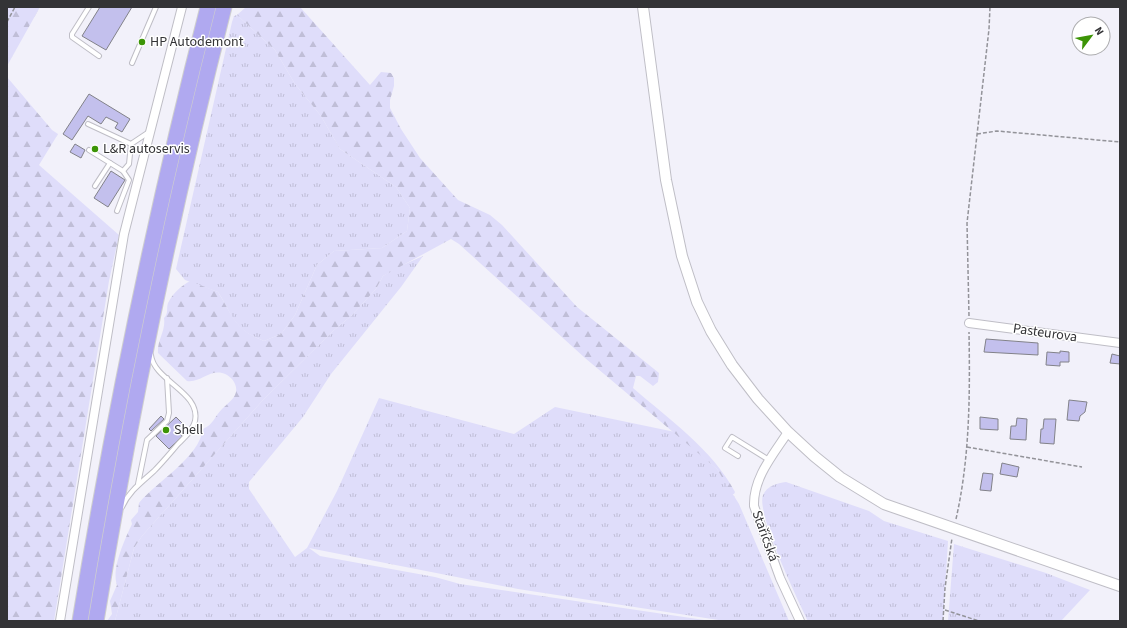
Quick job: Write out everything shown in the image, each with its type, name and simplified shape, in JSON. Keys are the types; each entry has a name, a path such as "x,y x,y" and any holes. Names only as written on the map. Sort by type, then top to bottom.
{"highway":[{"path":"80,621 112,435 141,291 180,116 208,7"},
{"path":"96,621 127,438 156,294 224,7"}],"street":[{"path":"60,621 124,234 182,7"},
{"path":"643,7 672,217 682,256 697,302 732,365 758,399 788,432 840,477 884,504 1120,586"},
{"name":"Pasteurova","path":"969,323 1120,343"},
{"name":"Staříčská","path":"788,432 757,482 754,495 754,506 780,578 800,621"}],"lane":[{"path":"89,7 72,34 72,37 99,56"},
{"path":"132,63 156,7"},
{"path":"88,124 131,144"},
{"path":"123,171 129,164 131,144 151,130"},
{"path":"89,150 123,171 129,180 117,211"},
{"path":"95,186 110,163"},
{"path":"106,557 125,501 138,485 154,471 184,438 195,421 193,404 155,368 152,360 151,350 156,294"},
{"path":"138,485 147,440 167,421 169,413 167,378"},
{"path":"738,456 725,448 732,437 770,460"}],"path":[{"path":"7,22 15,7"},
{"path":"943,621 945,588 967,447 970,390 967,223 990,29 990,7"},
{"path":"977,134 997,131 1120,142"},
{"path":"967,447 1082,467"},
{"path":"944,610 979,621"}],"green space":[{"path":"7,7 40,7 7,66"},
{"path":"246,7 300,7 370,85 381,72 391,73 394,78 394,86 390,100 390,108 401,129 420,158 458,200 490,215 502,225 577,307 659,373 658,382 653,386 640,376 636,376 633,388 689,436 715,462 726,476 735,492 734,494 732,494 717,469 585,358 459,244 451,239 383,276 376,289 351,316 333,331 263,400 142,536 134,548 115,621 107,621 112,614 110,601 117,585 117,563 132,524 131,520 138,512 139,503 194,450 200,440 203,429 214,420 219,412 234,397 236,391 236,387 232,379 222,373 213,373 196,380 187,381 158,353 164,327 164,318 168,303 172,296 190,281 218,292 241,327 254,337 264,341 281,334 295,315 317,265 334,251 382,248 407,231 410,208 396,187 340,149 321,116 295,84 275,50 237,15"},
{"path":"237,15 275,50 295,84 321,116 340,149 396,187 410,208 407,231 382,248 334,251 317,265 295,315 281,334 264,341 246,332 240,327 231,315 218,292 185,280 176,269 232,22 234,16"},
{"path":"7,77 52,130 58,134 39,165 119,235 109,281 54,621 7,621"},
{"path":"423,256 401,287 331,374 303,417 249,482 249,489 295,557 307,548 337,491 379,398 514,434 555,407 675,432 717,469 739,504 789,621 725,621 518,589 309,548 320,556 435,577 460,584 711,621 115,621 134,548 142,536 263,400 333,331 351,316 376,289 383,276 396,268"},
{"path":"786,482 869,511 884,521 948,541 943,621 808,621 779,557 766,519 763,505 763,495 767,489 776,484"},
{"path":"954,544 1046,573 1090,590 1061,621 948,621"}],"building":[{"path":"100,7 132,7 106,50 82,36"},
{"path":"89,94 130,119 122,132 115,128 118,123 106,117 101,124 88,116 72,140 63,134"},
{"path":"75,144 85,150 81,158 70,152"},
{"path":"111,171 125,180 108,207 94,198"},
{"path":"986,339 1038,343 1038,355 984,352"},
{"path":"1060,351 1069,352 1069,362 1060,362 1060,366 1046,365 1047,352 1060,353"},
{"path":"1112,354 1120,356 1120,364 1110,363"},
{"path":"1069,400 1087,402 1085,412 1080,416 1079,421 1067,420"},
{"path":"161,416 164,419 151,431 149,429"},
{"path":"176,417 185,426 179,433 182,436 169,449 156,436"},
{"path":"980,417 998,419 998,430 980,429"},
{"path":"1017,418 1027,419 1026,440 1010,439 1011,426 1016,426"},
{"path":"1044,419 1056,419 1054,444 1040,443 1041,429 1043,429"},
{"path":"1002,463 1019,467 1017,477 1000,474"},
{"path":"983,473 993,474 991,491 980,490"}],"place":[{"name":"HP Autodemont","path":"142,42"},
{"name":"L&R autoservis","path":"95,149"},
{"name":"Shell","path":"166,430"}]}
